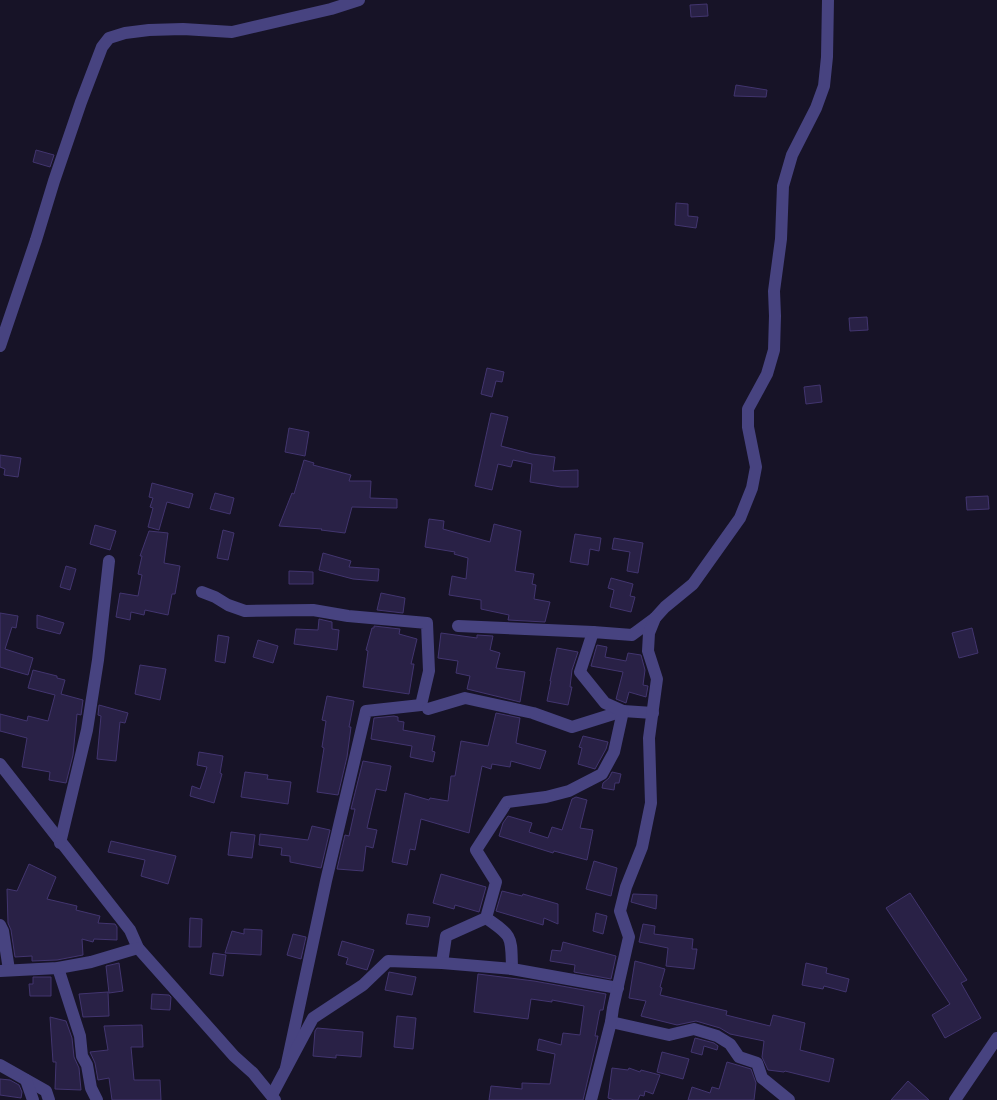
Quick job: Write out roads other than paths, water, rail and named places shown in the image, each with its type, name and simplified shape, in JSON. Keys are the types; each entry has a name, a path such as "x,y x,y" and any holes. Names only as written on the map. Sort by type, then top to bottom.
{"street":[{"path":"0,346 80,102 102,47 110,38 125,33 149,30 184,29 232,32 331,9 359,0"},
{"path":"458,626 632,635 655,618 665,607 693,584 740,518 752,488 756,467 748,427 748,409 767,374 774,350 774,291 782,239 783,186 792,155 816,108 824,86 828,57 828,0"},
{"path":"60,843 87,730 99,651 109,561"},
{"path":"202,592 215,596 228,605 245,611 313,610 348,616 427,623 429,671 421,705 366,711 326,881 286,1068"},
{"path":"591,1100 611,1022 629,937 620,912 626,887 642,848 651,803 649,738 657,679 648,651 650,633 655,618"},
{"path":"593,632 580,672 605,703 623,711 653,713"},
{"path":"428,709 464,698 533,713 572,728 623,711"},
{"path":"486,918 496,882 476,850 507,802 546,797 569,791 602,774 614,752 623,711"},
{"path":"0,764 130,930 138,948 234,1056 253,1073 274,1097 286,1068 313,1018 364,985 388,961 512,969 618,988"},
{"path":"442,963 446,936 486,918"},
{"path":"486,918 502,928 511,938 512,969"},
{"path":"0,925 3,931 5,970 58,968 92,962 138,948"},
{"path":"58,968 80,1036 82,1056 87,1065 91,1088 97,1100"},
{"path":"611,1022 668,1035 694,1029 717,1036 730,1044 739,1057 757,1063 762,1078 789,1100"},
{"path":"955,1100 997,1038"},
{"path":"0,1065 46,1091 48,1100"},
{"path":"26,1080 33,1100"}]}
